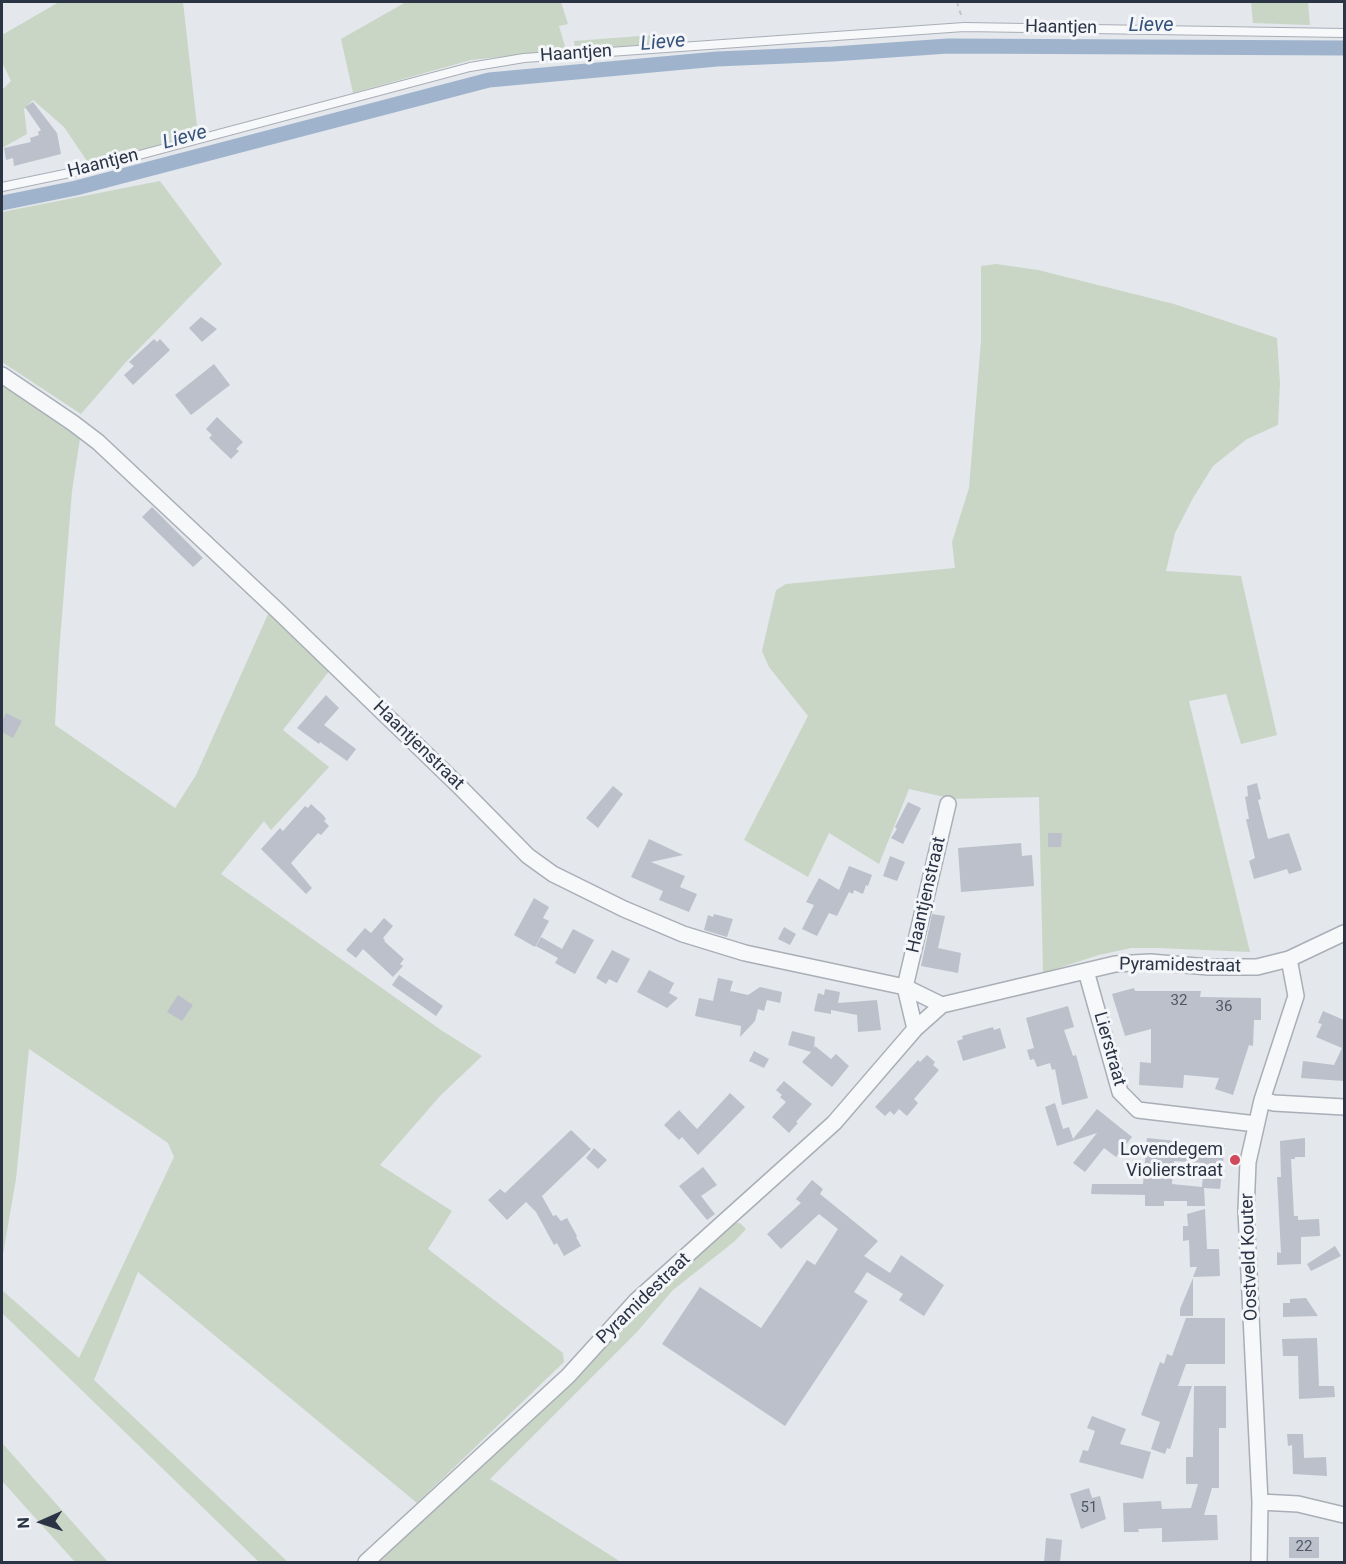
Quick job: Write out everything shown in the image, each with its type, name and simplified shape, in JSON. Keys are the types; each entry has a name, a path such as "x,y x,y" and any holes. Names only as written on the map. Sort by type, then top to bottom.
{"street":[{"name":"Haantjenstraat","path":"2,375 74,423 98,442 279,611 450,776 528,855 553,874 624,909 683,934 745,953 906,987 942,1005"},
{"name":"Haantjenstraat","path":"906,987 948,804"},
{"name":"Pyramidestraat","path":"366,1563 568,1376 636,1301 834,1123 915,1029 942,1005 1115,964 1150,962 1209,967 1257,967 1289,959 1344,933"},
{"name":"Oostveld Kouter","path":"1259,1563 1260,1502 1246,1211 1248,1162 1262,1100 1296,996 1289,959"},
{"name":"Lierstraat","path":"1086,971 1120,1092 1138,1110 1256,1124"},
{"path":"906,987 915,1029"},
{"path":"1262,1100 1274,1103 1344,1107"},
{"path":"1260,1502 1298,1504 1344,1515"}],"lane":[{"name":"Haantjen","path":"2,187 79,171 470,67 524,58 964,27 1344,33"}],"path":[{"path":"957,2 964,27"}],"green space":[{"path":"59,2 183,2 198,135 89,164 64,127 33,100 24,109 27,134 2,148 2,90 11,81 2,62 2,35"},
{"path":"406,2 561,2 568,24 559,26 566,50 471,60 353,93 341,39"},
{"path":"1251,2 1308,2 1310,25 1253,23"},
{"path":"667,34 668,43 575,50 574,41"},
{"path":"160,181 222,264 126,362 81,414 2,362 2,212"},
{"path":"996,264 1038,270 1174,304 1277,338 1280,383 1278,425 1247,439 1213,466 1175,533 1166,571 1241,576 1277,735 1241,744 1226,694 1189,701 1250,952 1131,948 1099,955 1043,973 1039,797 953,799 909,789 879,864 829,833 808,877 744,840 808,716 769,667 762,651 776,590 786,584 955,568 952,542 969,488 981,341 981,266"},
{"path":"2,380 81,432 72,491 55,725 175,808 196,775 269,612 330,670 283,730 329,767 271,830 264,821 221,874 441,1030 482,1056 440,1096 380,1165 452,1211 428,1249 563,1353 564,1362 417,1503 138,1272 94,1380 288,1562 259,1562 2,1313 2,1290 79,1358 174,1157 168,1143 29,1049 16,1179 2,1260"},
{"path":"736,1223 740,1223 746,1229 735,1241 673,1290 637,1332 490,1479 621,1562 378,1562 566,1388 651,1297"},
{"path":"2,1443 108,1562 75,1562 2,1481"}],"building":[{"path":"33,102 57,133 61,154 14,166 13,158 6,160 4,148 31,142 30,138 39,135 38,132 41,130 25,107"},
{"path":"201,317 217,329 202,342 189,328"},
{"path":"154,339 157,342 160,339 170,350 133,385 124,375 134,366 129,362"},
{"path":"214,364 230,385 191,415 175,395"},
{"path":"217,417 243,442 236,449 239,451 231,459 209,438 212,435 206,429"},
{"path":"152,507 203,558 193,567 142,517"},
{"path":"326,695 339,708 324,725 356,749 347,761 297,728"},
{"path":"6,713 22,721 13,738 2,732 2,722"},
{"path":"1257,783 1261,799 1258,800 1268,839 1289,833 1302,870 1289,874 1287,869 1254,879 1249,861 1255,858 1246,819 1249,819 1245,797 1248,796 1247,786"},
{"path":"613,786 623,794 598,828 586,818"},
{"path":"908,802 921,808 903,844 891,838"},
{"path":"311,804 323,815 326,819 324,821 329,826 321,835 318,833 291,863 312,888 306,894 261,849 280,828 283,831 305,806 308,808"},
{"path":"1048,833 1062,833 1061,847 1048,847"},
{"path":"649,839 683,855 651,862 685,876 680,887 697,894 689,912 659,900 663,891 631,877"},
{"path":"1021,843 1022,856 1032,855 1034,886 961,892 958,848"},
{"path":"890,856 905,862 897,881 883,876"},
{"path":"849,866 872,875 863,894 854,890 853,894 849,892 837,916 829,913 817,936 802,929 814,905 806,902 819,878 839,890"},
{"path":"534,898 549,907 543,918 549,921 535,947 514,935"},
{"path":"714,914 733,919 727,937 704,930 708,915 713,917"},
{"path":"932,914 945,916 938,948 961,953 958,973 921,966"},
{"path":"384,918 393,926 383,938 384,941 404,959 400,964 403,966 393,977 363,949 356,958 346,950 365,928 371,933"},
{"path":"784,927 796,934 790,945 778,939"},
{"path":"573,929 594,940 575,974 555,963 558,958 536,946 541,937 562,949"},
{"path":"612,950 630,959 617,983 609,979 606,984 596,978"},
{"path":"649,970 674,983 669,993 678,998 667,1008 637,992"},
{"path":"399,975 443,1006 436,1016 392,985"},
{"path":"718,978 733,981 730,991 748,995 760,987 782,992 780,1003 767,1000 764,1011 758,1009 755,1021 740,1037 741,1026 695,1016 699,998 713,1001"},
{"path":"1134,988 1135,991 1201,991 1200,997 1261,998 1261,1020 1254,1020 1253,1046 1249,1045 1233,1095 1215,1089 1219,1078 1184,1075 1183,1088 1139,1085 1140,1062 1151,1063 1151,1029 1125,1036 1112,994"},
{"path":"825,989 840,992 838,1003 877,1000 881,1030 858,1032 857,1015 831,1010 831,1014 814,1011 818,993 824,995"},
{"path":"178,995 193,1005 182,1021 167,1012"},
{"path":"1068,1006 1074,1027 1064,1030 1073,1056 1076,1055 1088,1098 1062,1105 1055,1069 1052,1070 1050,1063 1037,1067 1034,1059 1030,1060 1027,1050 1034,1048 1026,1018"},
{"path":"1323,1011 1344,1020 1344,1081 1301,1078 1303,1061 1334,1065 1342,1048 1316,1037 1322,1024 1318,1023"},
{"path":"993,1027 994,1030 1000,1028 1006,1048 963,1061 957,1041 963,1039 962,1036"},
{"path":"792,1031 815,1037 814,1048 815,1046 831,1059 836,1054 849,1066 832,1087 802,1062 811,1052 788,1045"},
{"path":"754,1051 769,1059 764,1068 749,1061"},
{"path":"927,1055 935,1062 933,1065 939,1070 914,1099 918,1103 907,1116 899,1109 894,1115 890,1111 885,1116 875,1107 918,1060 920,1062"},
{"path":"784,1081 812,1104 789,1133 772,1117 786,1102 776,1090"},
{"path":"730,1093 745,1107 698,1155 682,1137 679,1140 664,1125 679,1110 697,1129"},
{"path":"1055,1103 1063,1129 1069,1127 1073,1139 1097,1109 1132,1137 1116,1157 1104,1148 1085,1172 1073,1163 1097,1133 1057,1146 1045,1107"},
{"path":"571,1130 591,1149 542,1196 553,1216 556,1215 561,1221 567,1218 581,1246 564,1256 557,1243 554,1245 536,1212 526,1202 507,1220 488,1200 500,1189 505,1193"},
{"path":"1147,1138 1176,1141 1175,1149 1202,1153 1202,1143 1225,1145 1220,1189 1204,1188 1205,1206 1187,1206 1187,1201 1164,1201 1164,1206 1145,1206 1145,1195 1091,1194 1092,1184 1143,1184","holes":["1174,1161 1204,1163 1202,1187 1172,1184"]},
{"path":"1305,1138 1305,1157 1291,1159 1294,1216 1298,1216 1298,1220 1319,1219 1320,1236 1301,1237 1301,1264 1277,1265 1277,1252 1281,1253 1277,1177 1281,1177 1280,1141"},
{"path":"594,1148 607,1160 598,1169 586,1158"},
{"path":"703,1167 717,1185 701,1196 715,1214 707,1220 679,1186"},
{"path":"812,1180 823,1189 820,1194 878,1241 864,1256 890,1273 901,1255 944,1285 924,1316 899,1300 903,1294 867,1272 854,1292 868,1301 785,1426 662,1344 700,1287 761,1328 807,1260 815,1265 838,1229 819,1214 781,1249 767,1234 801,1203 796,1199"},
{"path":"1205,1209 1207,1249 1219,1249 1220,1276 1193,1277 1197,1267 1190,1267 1189,1240 1183,1241 1183,1226 1188,1226 1187,1214"},
{"path":"1335,1246 1341,1256 1311,1271 1307,1264"},
{"path":"1193,1278 1193,1316 1180,1316 1180,1309"},
{"path":"1306,1298 1318,1316 1283,1317 1283,1303 1290,1303 1290,1299"},
{"path":"1186,1318 1225,1318 1225,1364 1186,1364 1178,1386 1192,1386 1170,1449 1167,1448 1165,1454 1151,1449 1160,1422 1141,1415 1160,1362 1164,1364 1167,1354 1172,1356"},
{"path":"1317,1338 1319,1386 1334,1386 1335,1397 1299,1399 1298,1356 1283,1356 1282,1339"},
{"path":"1194,1386 1226,1386 1226,1428 1219,1428 1219,1488 1212,1488 1204,1515 1217,1515 1218,1540 1162,1542 1162,1528 1124,1532 1123,1503 1161,1501 1162,1509 1191,1508 1198,1484 1186,1484 1186,1457 1193,1457"},
{"path":"1092,1416 1126,1429 1120,1444 1151,1452 1143,1479 1079,1462 1083,1450 1088,1451 1095,1431 1087,1428"},
{"path":"1287,1434 1303,1434 1304,1458 1326,1457 1327,1476 1293,1474 1292,1445 1288,1446"},
{"path":"1089,1488 1092,1498 1100,1496 1106,1519 1081,1529 1070,1494"},
{"path":"1289,1537 1319,1537 1319,1558 1289,1558"},
{"path":"1046,1538 1062,1540 1060,1563 1044,1563"}],"waterway":[{"name":"Lieve","path":"2,203 76,188 489,80 717,59 948,46 1344,48"}],"place":[{"name":"Lovendegem Violierstraat","path":"1235,1160"}]}
